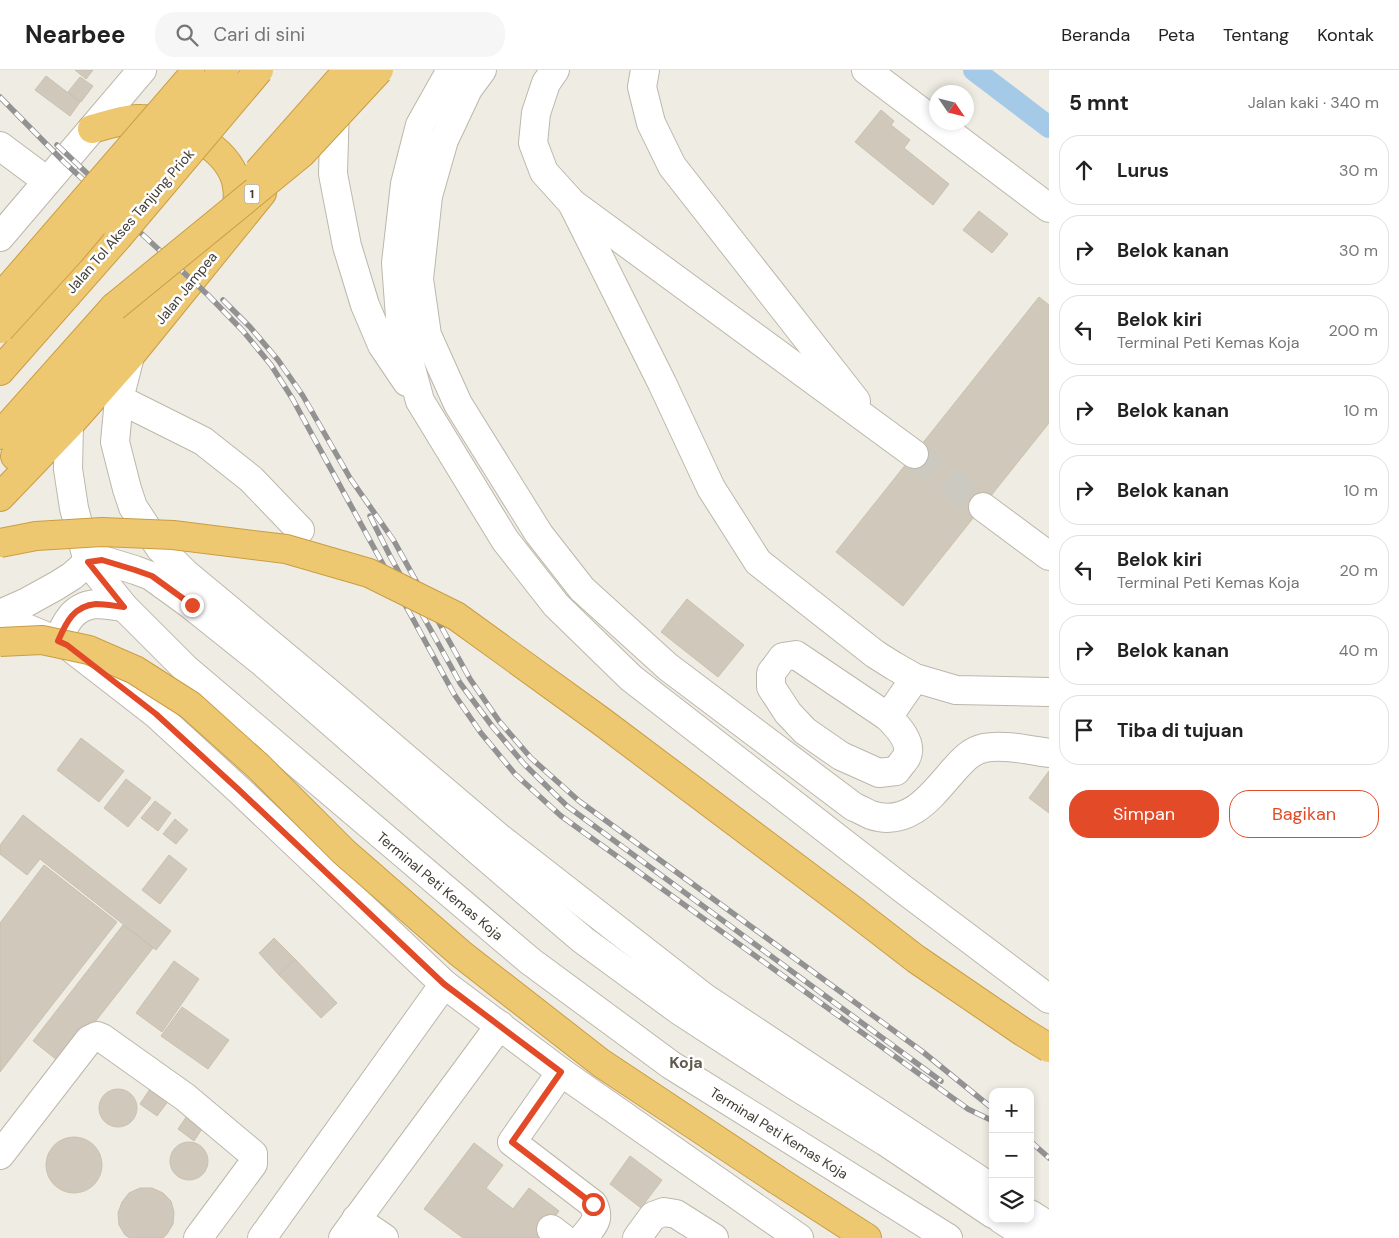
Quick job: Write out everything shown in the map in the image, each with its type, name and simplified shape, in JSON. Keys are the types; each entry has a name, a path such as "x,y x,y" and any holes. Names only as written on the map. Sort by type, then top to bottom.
{"highway":[{"path":"0,298 197,70"},
{"path":"0,329 70,251 224,70"},
{"name":"Jalan Tol Akses Tanjung Priok","path":"0,371 118,237 259,70"},
{"name":"Jalan Jampea","path":"0,472 166,275 348,70"},
{"name":"Jalan Jampea","path":"0,497 69,425 130,356 362,70"},
{"name":"1","path":"0,435 114,307 302,154 379,70"},
{"path":"92,129 140,118 158,120 178,127 213,148 227,162 236,180 238,208 229,235"},
{"path":"0,543 36,536 102,532 173,535 286,549 369,573 456,616 616,733 916,959 1049,1048"},
{"path":"0,642 42,640 89,650 135,670 190,705 259,767 344,852 461,954 601,1063 867,1238"}],"street":[{"path":"0,237 142,70"},
{"path":"420,401 401,332 396,263 405,184 420,125 451,70"},
{"path":"482,70 468,89 444,140 428,196 419,279 427,335 458,404 539,534 582,589 668,668 854,807 872,815 891,818 907,814 925,803 968,755 983,748 1000,747 1049,753"},
{"path":"555,70 546,83 536,113 533,143 544,172 572,203 914,454"},
{"path":"645,70 642,87 651,123 672,166 877,428"},
{"path":"866,70 1049,208"},
{"path":"335,101 332,174 347,246 365,305 382,345 420,401 505,540 556,604 631,678 902,889 1049,999"},
{"path":"0,146 47,181"},
{"path":"572,203 662,383 711,488 758,562 875,654 916,678 956,690 1049,692"},
{"path":"130,356 119,399 115,442 133,507 160,548 185,573 334,697 489,845"},
{"path":"119,399 204,441 251,479 300,530"},
{"name":"Terminal Peti Kemas Koja","path":"69,425 68,469 74,508 88,562 124,607 193,676 530,961 671,1065 948,1238"},
{"path":"983,507 1049,556"},
{"path":"0,616 56,586 72,576 88,562 102,560 152,576 192,605 489,845 705,998 989,1211"},
{"path":"58,641 67,620 73,613 95,604 124,607"},
{"path":"0,616 67,645 156,714 246,796 444,984 561,1072 799,1238"},
{"path":"796,655 888,716 906,740 907,756 896,771 879,773 840,756 805,731 788,713 771,686 771,673 783,657 796,655"},
{"path":"888,716 916,678"},
{"path":"262,1238 444,984"},
{"path":"384,1238 349,1229 500,1025"},
{"path":"0,1155 89,1040 97,1036 102,1038 185,1097 253,1154 253,1164 198,1238"},
{"path":"561,1072 506,1151 593,1204 597,1212 595,1221 583,1238"},
{"path":"870,1120 989,1187"},
{"path":"637,1238 653,1216 664,1212 676,1214 714,1238"},
{"path":"1034,1217 1049,1226"},
{"path":"1007,1223 1030,1238"}],"building":[{"path":"75,70 93,70 86,79"},
{"path":"46,76 80,102 70,116 35,90"},
{"path":"80,77 93,86 81,102 68,92"},
{"path":"881,110 894,121 891,125 910,140 904,148 949,184 933,205 855,142"},
{"path":"979,211 1008,234 992,253 963,230"},
{"path":"1039,297 1049,305 1049,423 903,606 836,552"},
{"path":"687,599 744,645 718,677 661,632"},
{"path":"81,738 124,771 99,802 57,770"},
{"path":"1049,771 1049,813 1029,798"},
{"path":"126,779 151,798 128,827 104,808"},
{"path":"155,801 171,813 158,831 141,818"},
{"path":"23,815 171,931 156,950 40,859 27,875 0,854 0,845"},
{"path":"175,819 188,830 176,844 163,834"},
{"path":"169,855 187,869 160,904 142,890"},
{"path":"44,865 117,922 0,1072 0,923"},
{"path":"123,925 153,948 62,1064 33,1041"},
{"path":"274,938 295,959 279,975 259,953"},
{"path":"295,959 337,1003 321,1018 279,975"},
{"path":"174,961 199,979 162,1032 136,1013"},
{"path":"182,1007 229,1040 208,1069 161,1036"},
{"path":"154,1083 172,1096 157,1116 140,1104"},
{"path":"118,1089 131,1095 137,1108 131,1121 118,1127 105,1121 99,1108 105,1095"},
{"path":"193,1107 209,1118 194,1141 178,1129"},
{"path":"74,1137 85,1139 94,1145 100,1154 102,1165 100,1176 94,1185 85,1191 74,1193 63,1191 54,1185 48,1176 46,1165 48,1154 54,1145 63,1139"},
{"path":"189,1142 202,1148 208,1161 202,1174 189,1180 176,1174 170,1161 176,1148"},
{"path":"474,1143 503,1165 486,1188 513,1209 529,1188 559,1211 544,1231 552,1238 463,1238 424,1209"},
{"path":"630,1156 662,1180 641,1208 610,1184"},
{"path":"140,1188 152,1188 163,1193 171,1201 174,1212 173,1224 163,1238 130,1238 125,1235 119,1225 118,1213 122,1202 129,1193"}],"waterway":[{"path":"974,70 1049,127"}],"tunnel":[{"path":"914,454 983,507"}],"railway":[{"path":"0,97 64,162 208,295 243,331 271,365 292,398 454,694 481,733 515,774 561,816 968,1109 989,1119"},
{"path":"57,145 106,191"},
{"path":"223,300 250,327 278,360 303,396 350,478 394,541 470,679 499,721 531,758 579,801 923,1052 989,1106"},
{"path":"370,516 460,683 492,726 524,764 567,806 941,1081"},
{"path":"1034,1145 1049,1158"}],"district":[{"name":"Koja","path":"686,1062"}],"route":[{"path":"192,605 152,576 102,560 88,562 124,607 95,604 73,613 67,620 58,641 67,645 156,714 444,984 561,1072 512,1142 593,1204"}]}
